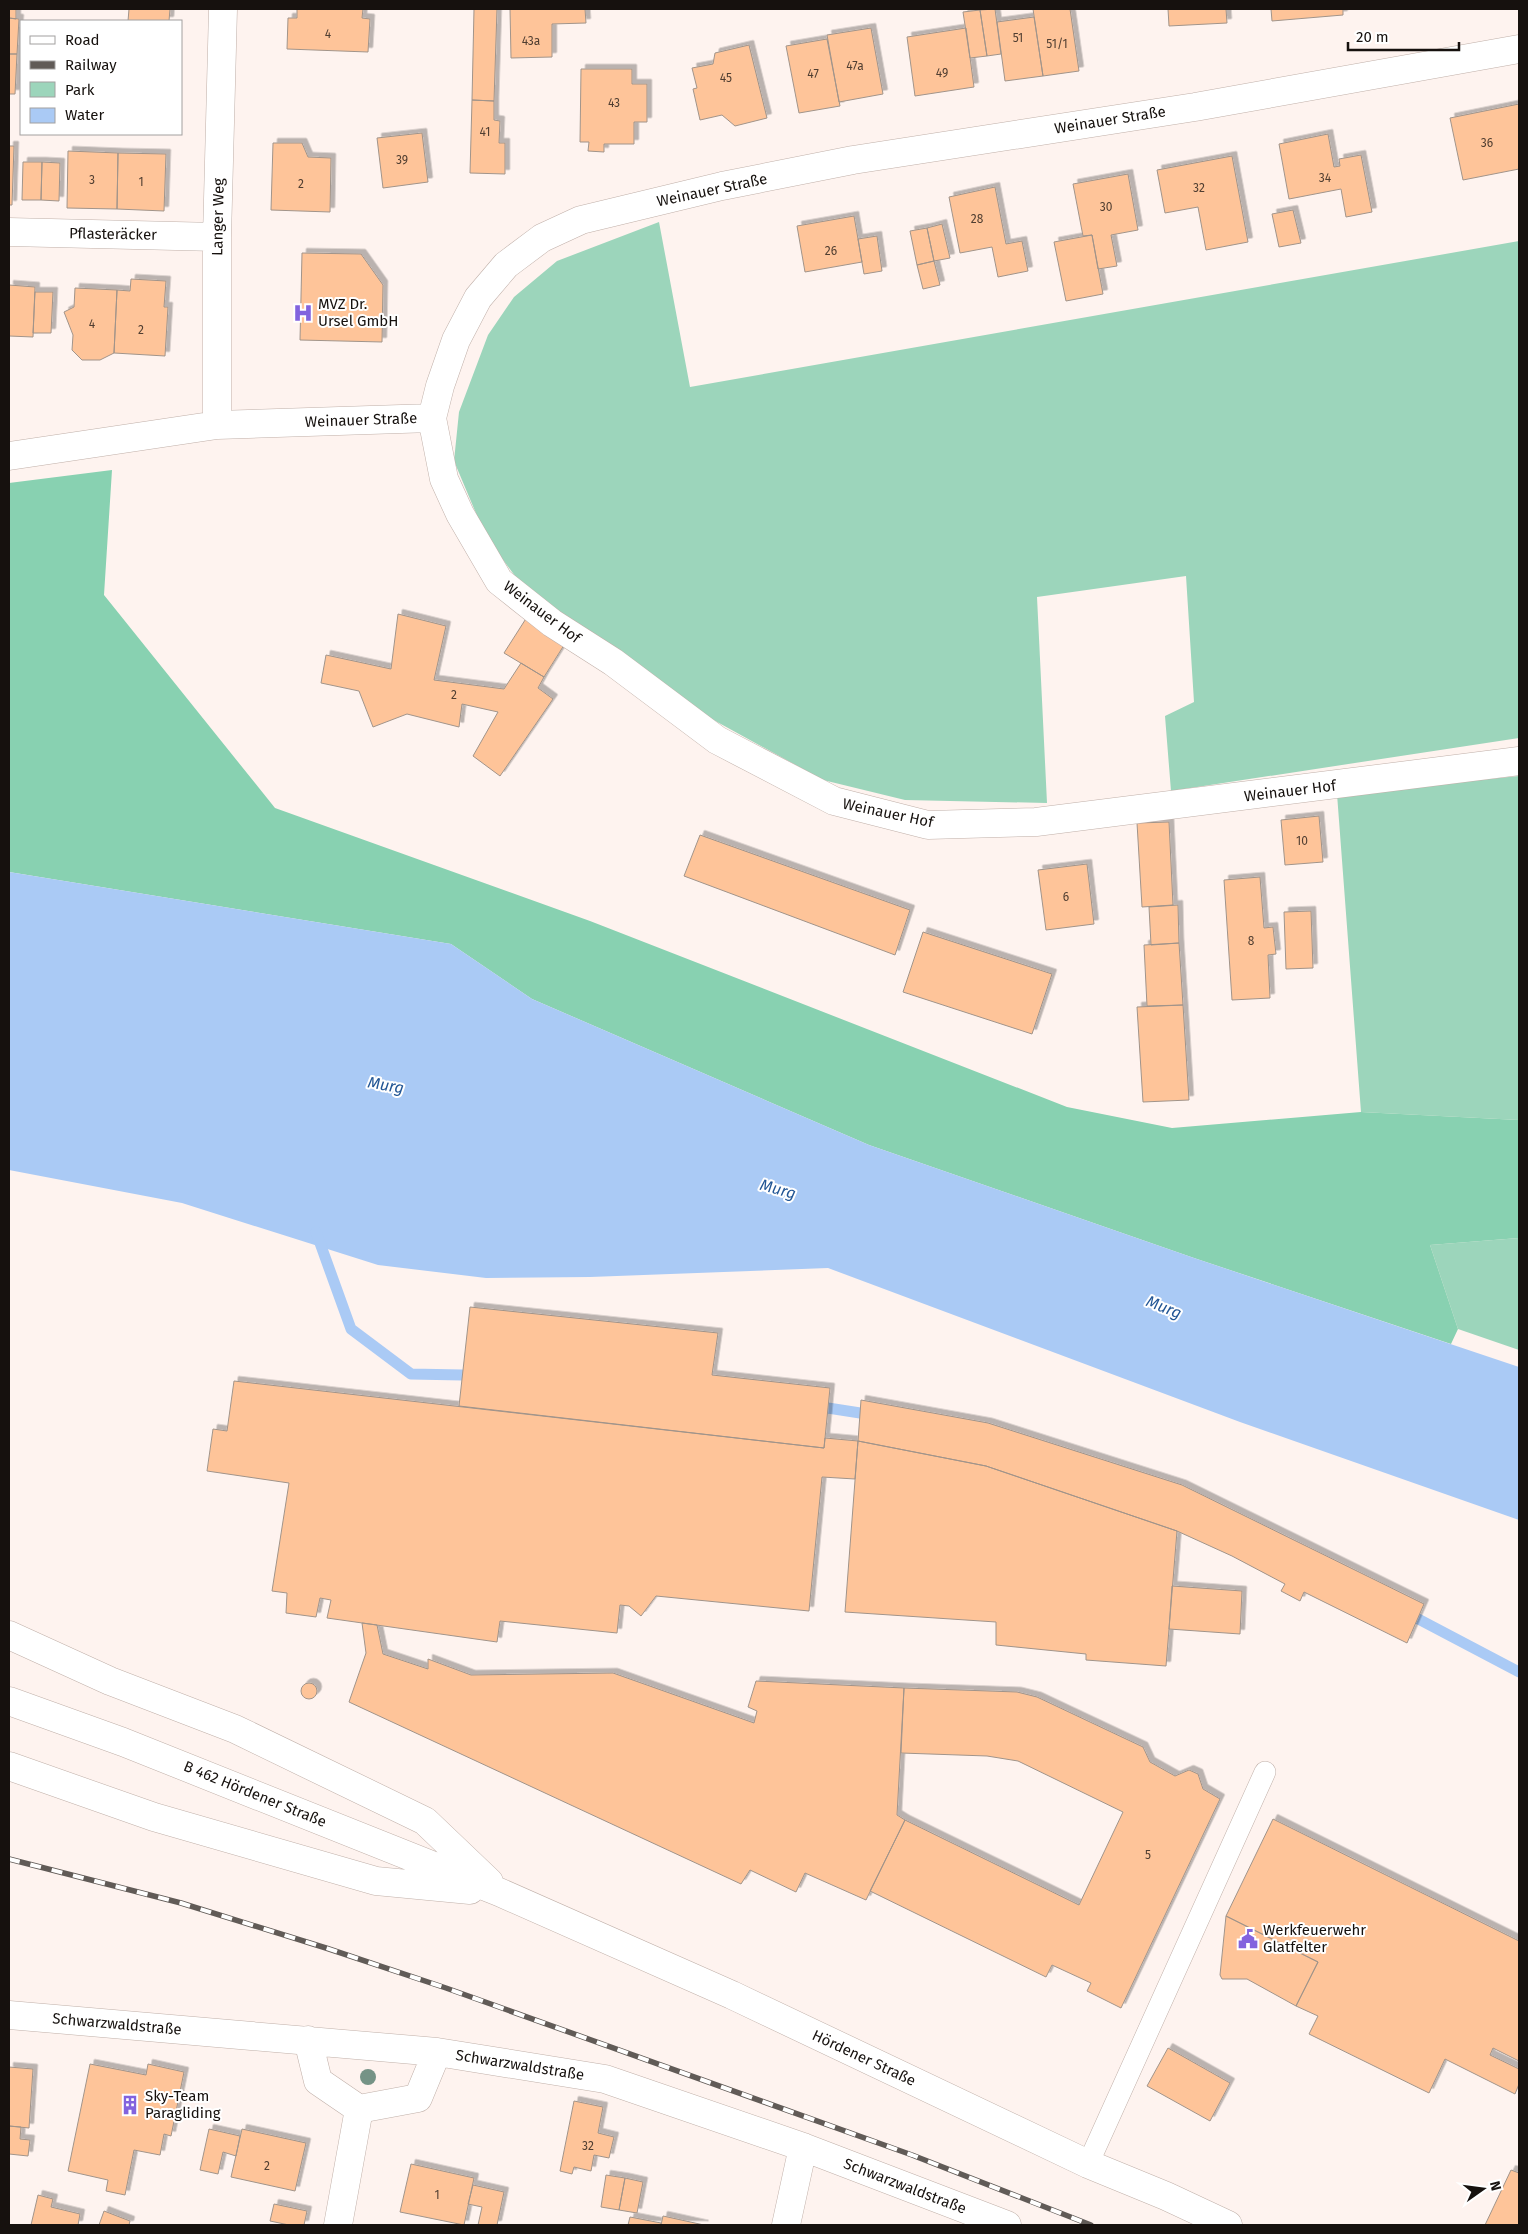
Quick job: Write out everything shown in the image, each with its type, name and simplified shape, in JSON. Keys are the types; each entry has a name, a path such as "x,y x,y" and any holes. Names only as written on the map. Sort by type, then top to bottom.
{"street":[{"name":"Langer Weg","path":"217,425 217,237 223,9"},
{"name":"Weinauer Straße","path":"9,456 217,425 432,418 440,386 456,340 478,298 506,265 542,238 581,220 722,186 853,160 1195,107 1519,49"},
{"name":"Pflasteräcker","path":"9,232 217,237"},
{"name":"Weinauer Hof","path":"432,418 444,479 460,514 499,581 552,623 613,662 717,740 834,801 928,825 1036,822 1519,761"},
{"path":"9,1635 110,1681 235,1729 425,1821 499,1892"},
{"name":"B 462 Hördener Straße","path":"9,1702 123,1742 499,1892"},
{"path":"9,1766 154,1817 376,1881 499,1892"},
{"name":"Hördener Straße","path":"499,1892 732,1995 1088,2164 1166,2196 1228,2225"},
{"name":"Schwarzwaldstraße","path":"9,2015 437,2052 605,2079 803,2146 1007,2225"},
{"path":"308,2040 318,2081 360,2109 418,2098 437,2052"},
{"path":"338,2225 360,2109"},
{"path":"786,2225 803,2146"}],"lane":[{"path":"1088,2164 1265,1772"}],"green space":[{"path":"659,222 690,387 1519,241 1519,738 1171,791 1165,716 1194,702 1186,576 1037,597 1047,803 905,800 823,780 699,712 521,584 486,537 454,461 459,412 488,335 514,297 557,261"},
{"path":"112,470 104,595 275,808 590,921 1067,1107 1172,1128 1361,1112 1519,1120 1519,1238 1430,1245 1458,1329 1451,1344 1194,1258 869,1145 532,999 451,944 9,872 9,483"},
{"path":"1519,776 1519,1120 1361,1112 1337,794"},
{"path":"1519,1238 1519,1350 1458,1329 1430,1245"}],"water":[{"name":"Murg","path":"9,872 451,944 532,999 869,1145 1194,1258 1519,1367 1519,1520 1240,1422 828,1268 590,1277 486,1278 378,1265 182,1203 9,1170"}],"building":[{"path":"9,9 16,9 16,19 9,18"},
{"path":"129,9 170,9 169,20 128,20"},
{"path":"297,9 363,9 362,18 370,19 368,52 287,49 288,18 297,18"},
{"path":"474,9 497,9 494,101 472,100"},
{"path":"510,9 585,9 586,23 552,24 552,57 511,58"},
{"path":"995,9 1001,54 987,56 980,10"},
{"path":"1033,9 1070,9 1079,71 1043,76"},
{"path":"1168,9 1226,9 1227,23 1169,26"},
{"path":"1271,9 1343,9 1343,15 1272,21"},
{"path":"980,10 987,56 970,58 963,12"},
{"path":"1034,17 1043,76 1005,81 997,22"},
{"path":"9,18 19,19 17,54 9,54"},
{"path":"871,28 883,94 839,102 827,35"},
{"path":"966,28 974,87 915,96 907,37"},
{"path":"827,39 840,106 799,113 786,46"},
{"path":"749,45 767,118 735,126 722,115 700,120 693,89 697,88 692,68 713,64 715,53"},
{"path":"9,54 17,54 15,94 9,94"},
{"path":"581,69 632,69 632,84 647,84 647,122 634,122 634,144 604,144 604,152 588,151 589,142 580,142"},
{"path":"472,100 494,101 494,120 500,121 499,143 505,143 505,174 470,173"},
{"path":"1519,104 1519,169 1463,180 1450,118"},
{"path":"422,133 428,182 383,188 377,138"},
{"path":"1328,134 1334,167 1340,166 1339,159 1361,155 1372,212 1346,217 1341,189 1289,199 1279,144"},
{"path":"273,143 302,143 308,157 331,158 330,212 271,210"},
{"path":"9,146 14,146 12,205 9,205"},
{"path":"68,151 118,153 117,209 67,208"},
{"path":"118,153 166,154 164,211 117,209"},
{"path":"1232,156 1248,242 1206,250 1198,207 1165,213 1157,170"},
{"path":"23,162 42,162 41,200 22,200"},
{"path":"42,162 60,163 59,201 41,200"},
{"path":"1128,174 1138,230 1111,235 1117,266 1098,269 1092,235 1083,236 1073,184"},
{"path":"995,187 1006,244 1022,241 1028,271 998,277 992,247 960,253 949,197"},
{"path":"1293,210 1301,243 1279,247 1272,214"},
{"path":"854,216 862,262 805,272 797,226"},
{"path":"942,224 950,258 934,261 927,228"},
{"path":"927,228 934,261 917,265 910,231"},
{"path":"1092,235 1103,294 1066,301 1054,242"},
{"path":"877,236 882,271 864,274 858,239"},
{"path":"302,253 361,254 383,285 382,342 300,340"},
{"path":"934,261 940,285 923,289 917,265"},
{"path":"131,279 166,281 164,307 168,307 165,356 114,353 117,290 130,291"},
{"path":"9,285 35,287 33,337 9,336"},
{"path":"75,288 117,290 114,353 100,360 82,360 72,350 73,335 64,312 74,307"},
{"path":"35,292 53,292 51,333 33,333"},
{"path":"398,614 446,626 434,680 504,689 521,663 544,677 538,688 553,699 500,776 473,756 498,712 462,704 459,727 407,714 373,727 359,691 321,683 326,655 391,669"},
{"path":"527,617 566,642 544,677 504,653"},
{"path":"1319,816 1323,862 1285,865 1281,820"},
{"path":"1169,822 1173,905 1142,907 1137,823"},
{"path":"700,835 910,910 895,955 684,876"},
{"path":"1087,864 1094,924 1046,930 1038,870"},
{"path":"1260,877 1264,928 1273,927 1276,954 1268,955 1270,998 1232,1000 1224,880"},
{"path":"1178,905 1179,943 1151,945 1149,907"},
{"path":"1311,911 1313,968 1286,969 1284,912"},
{"path":"923,932 1052,974 1032,1034 903,992"},
{"path":"1179,943 1183,1005 1147,1006 1144,945"},
{"path":"1183,1005 1189,1100 1143,1102 1137,1007"},
{"path":"470,1307 718,1333 712,1375 830,1388 824,1448 459,1406"},
{"path":"234,1381 824,1448 825,1438 858,1441 855,1479 822,1477 809,1611 656,1596 641,1616 629,1606 620,1605 617,1633 500,1621 497,1642 327,1618 331,1600 320,1598 316,1617 286,1613 287,1593 272,1591 289,1483 207,1471 213,1429 227,1431"},
{"path":"861,1400 988,1423 1182,1485 1424,1604 1407,1643 1304,1592 1300,1601 1281,1591 1285,1584 1232,1556 1177,1531 986,1466 858,1441"},
{"path":"858,1441 986,1466 1177,1531 1166,1666 1086,1660 1086,1654 996,1645 996,1622 845,1612"},
{"path":"1172,1586 1242,1591 1240,1634 1169,1629"},
{"path":"362,1623 377,1625 383,1654 428,1669 428,1659 471,1675 613,1673 754,1723 757,1711 748,1707 756,1681 904,1688 897,1815 905,1820 866,1900 805,1873 796,1892 750,1870 741,1884 349,1702 366,1653"},
{"path":"309,1683 317,1691 309,1699 301,1691"},
{"path":"904,1688 1017,1692 1037,1697 1143,1747 1150,1762 1175,1776 1189,1770 1198,1774 1203,1789 1220,1799 1121,2008 1087,1991 1091,1983 1052,1965 1046,1977 870,1891 905,1820 1079,1905 1123,1812 1018,1761 987,1756 901,1753"},
{"path":"1273,1819 1519,1941 1519,2061 1493,2048 1490,2055 1519,2069 1519,2084 1515,2094 1445,2059 1429,2093 1309,2034 1318,2016 1296,2006 1318,1962 1226,1916"},
{"name":"Werkfeuerwehr Glatfelter","path":"1226,1916 1318,1962 1296,2006 1247,1979 1222,1979 1220,1975"},
{"path":"1168,2048 1230,2083 1210,2121 1147,2086"},
{"name":"Sky-Team Paragliding","path":"90,2064 146,2075 148,2064 184,2072 171,2136 164,2134 160,2155 134,2150 125,2195 106,2191 108,2180 68,2171"},
{"path":"9,2067 33,2069 29,2128 9,2126"},
{"path":"574,2101 603,2107 598,2133 614,2137 609,2158 594,2155 591,2171 574,2167 572,2174 560,2171"},
{"path":"9,2126 21,2127 20,2139 30,2140 28,2156 9,2154"},
{"path":"209,2129 240,2136 236,2156 223,2152 218,2174 200,2170"},
{"path":"242,2129 306,2143 295,2191 231,2177"},
{"path":"411,2164 474,2178 464,2225 400,2212"},
{"path":"1511,2170 1519,2173 1519,2225 1485,2225"},
{"path":"606,2175 625,2178 619,2210 601,2207"},
{"path":"625,2178 643,2182 637,2213 619,2210"},
{"path":"473,2185 504,2192 497,2225 478,2225 482,2207 468,2204"},
{"path":"38,2195 53,2199 51,2207 80,2214 78,2225 31,2225"},
{"path":"274,2204 307,2211 304,2225 289,2225 270,2221"},
{"path":"104,2211 130,2221 129,2225 99,2225"},
{"path":"663,2216 704,2225 661,2225"},
{"path":"630,2217 661,2223 661,2225 628,2225"}],"waterway":[{"path":"316,1232 351,1329 411,1374 462,1375"},
{"path":"828,1408 873,1415"},
{"path":"1405,1612 1519,1672"}],"railway":[{"path":"9,1859 181,1903 446,1988 912,2155 1091,2225"}],"place":[{"name":"MVZ Dr. Ursel GmbH","path":"303,313"},
{"name":"Werkfeuerwehr Glatfelter","path":"1248,1939"},
{"name":"Sky-Team Paragliding","path":"130,2105"}]}
